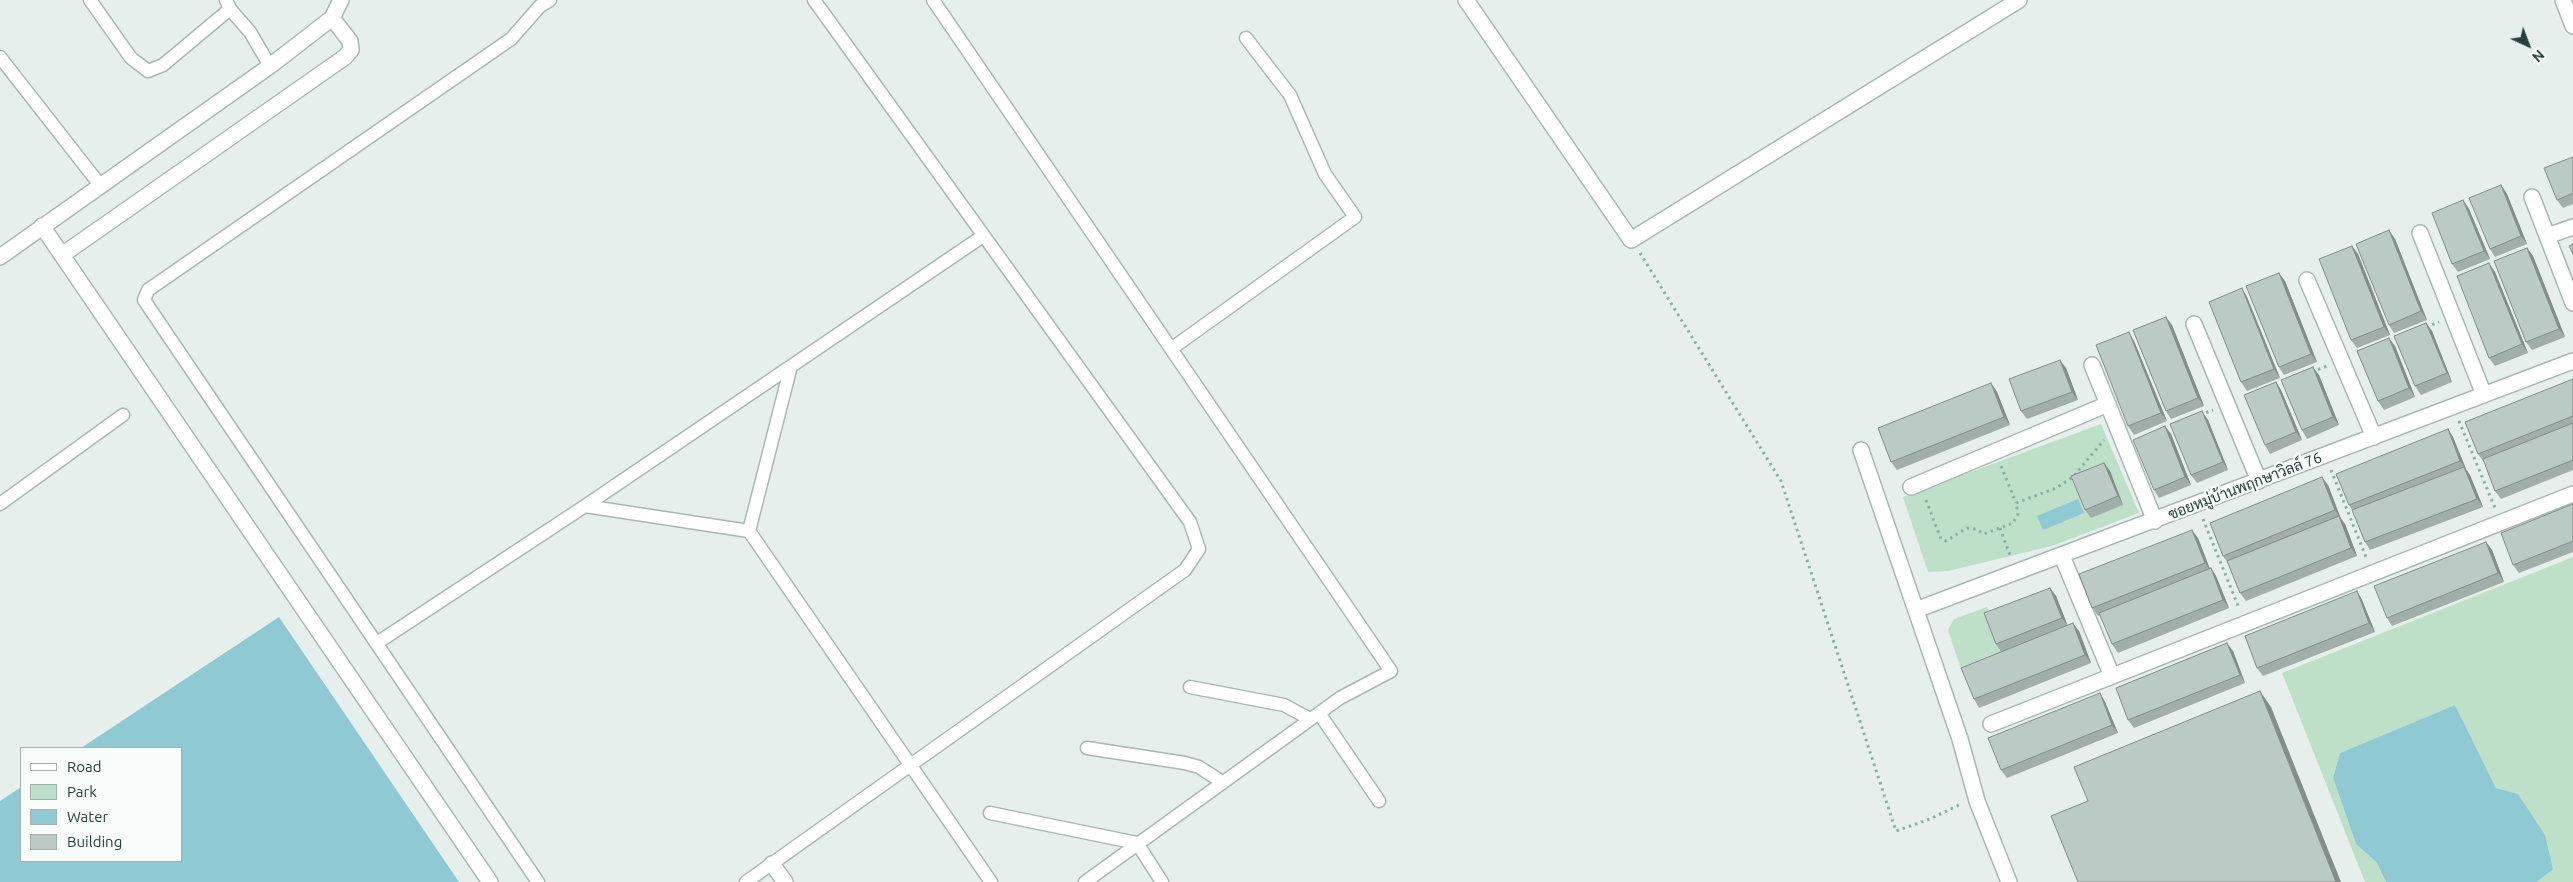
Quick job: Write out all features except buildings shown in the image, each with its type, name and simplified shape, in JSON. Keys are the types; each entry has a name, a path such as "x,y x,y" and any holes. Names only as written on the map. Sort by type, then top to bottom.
{"street":[{"path":"0,256 270,66 332,18 341,0"},
{"path":"1466,0 1631,240 2000,5 2020,0"},
{"path":"2563,0 2573,26"},
{"path":"62,255 345,57 351,50 350,41 332,18"},
{"path":"2532,197 2573,303"},
{"path":"42,226 490,882"},
{"path":"2547,236 2573,227"},
{"path":"2420,233 2484,395"},
{"path":"2307,280 2374,437"},
{"path":"2194,324 2259,481"},
{"name":"ซอยหมู่บ้านพฤกษาวิลล์ 76","path":"1916,610 2573,361"},
{"path":"2092,366 2155,521"},
{"path":"1915,485 2108,404"},
{"path":"1862,450 1960,739 1977,801 2009,882"},
{"path":"1991,724 2573,494"},
{"path":"2062,556 2112,676"},
{"path":"772,864 785,882"}],"lane":[{"path":"90,0 131,58 148,71 163,65 228,5 250,32 270,66"},
{"path":"538,882 148,309 144,300 145,294 511,39 540,6 550,0"},
{"path":"746,882 912,766 1185,570 1199,549 1190,522 814,0"},
{"path":"933,0 1391,671 1340,698 1085,882"},
{"path":"1171,349 1355,217 1325,174 1290,95 1246,38"},
{"path":"0,57 100,185"},
{"path":"376,643 584,506 983,236"},
{"path":"749,530 792,366"},
{"path":"0,504 123,415"},
{"path":"584,506 749,530 991,882"},
{"path":"1190,687 1284,705 1315,716 1379,801"},
{"path":"1087,748 1184,763 1199,767 1222,782"},
{"path":"990,812 1137,843 1162,882"}],"path":[{"path":"1631,240 1781,481 1896,831 1930,819 1956,805 1977,801"},
{"path":"2419,330 2453,316"},
{"path":"2306,374 2341,360"},
{"path":"2193,418 2228,404"},
{"path":"2454,406 2501,522"},
{"path":"2016,503 2056,488 2072,476 2092,452 2117,427"},
{"path":"1915,485 1941,539 1946,541 1967,528 1976,529 1984,534 2013,523 2018,514 2016,503 1995,451"},
{"path":"2325,456 2372,573"},
{"path":"2197,504 2245,624"},
{"path":"2000,528 2017,573"}],"green space":[{"path":"2101,424 2139,513 2052,546 1948,571 1928,572 1903,497"},
{"path":"2573,557 2573,882 2537,882 2553,868 2518,794 2496,788 2455,705 2340,753 2333,778 2356,844 2377,863 2386,882 2365,882 2282,673"},
{"path":"1987,607 2004,655 1961,669 1948,630 1954,619"}],"water":[{"path":"2078,499 2084,513 2043,530 2037,516"},
{"path":"279,617 459,882 0,882 0,801 20,788 20,862 182,862 182,747 83,747"},
{"path":"2455,705 2496,788 2518,794 2545,835 2553,869 2537,882 2386,882 2377,863 2356,844 2333,778 2340,753"}]}
